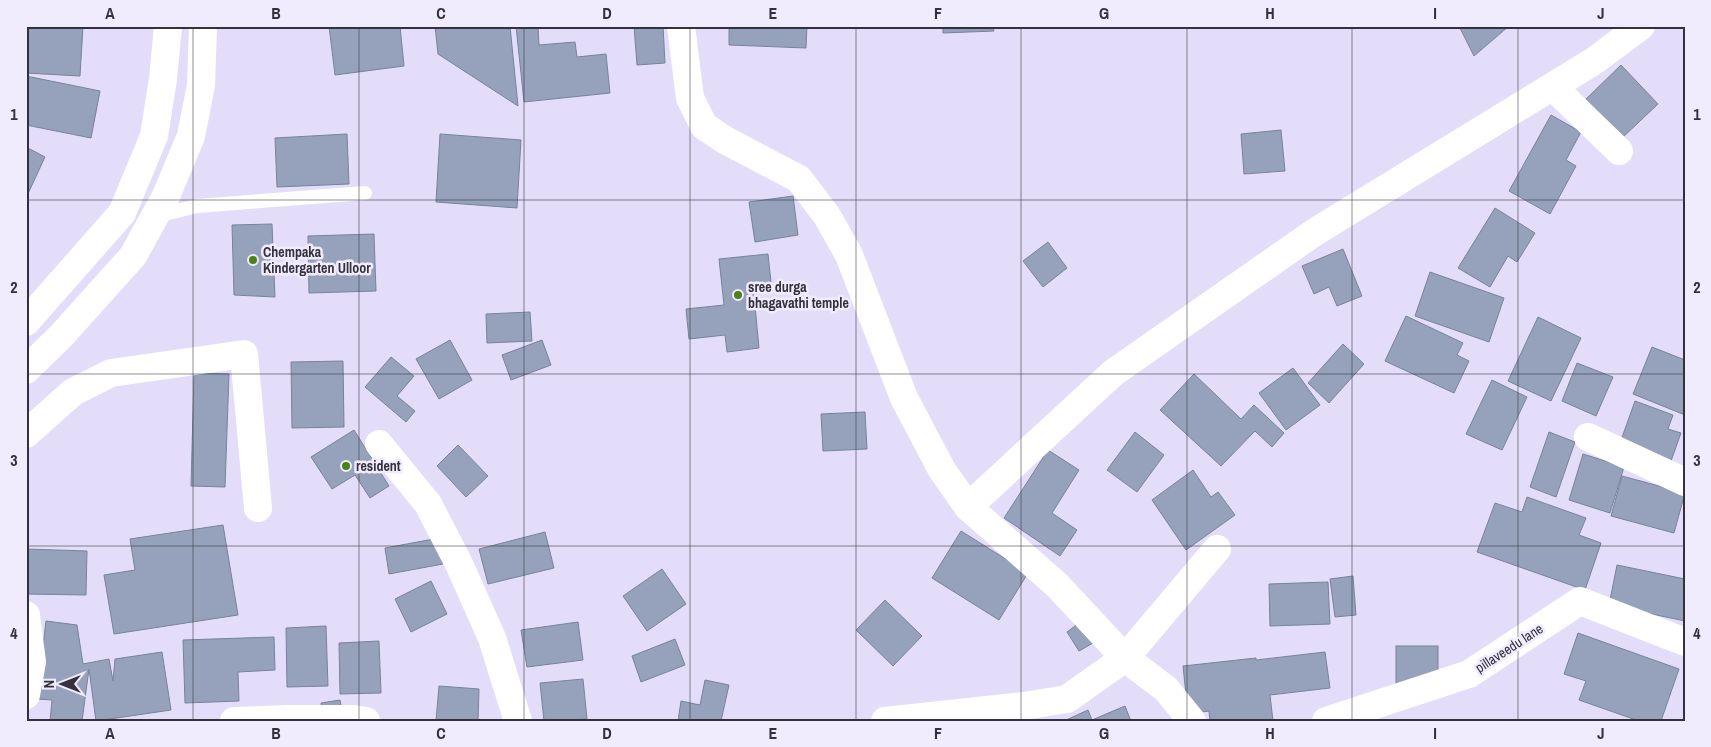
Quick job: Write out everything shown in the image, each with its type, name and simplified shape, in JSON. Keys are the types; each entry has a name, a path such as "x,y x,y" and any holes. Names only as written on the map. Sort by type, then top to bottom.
{"street":[{"path":"26,322 122,214 154,136 163,79 168,26"},
{"path":"26,370 61,336 133,256 156,216 191,136 201,85 203,26"},
{"path":"681,26 690,98 704,126 725,140 799,180 827,216 849,255 904,398 942,470 968,507 1057,585 1125,658 1166,689 1192,721"},
{"path":"968,507 1113,373 1315,232 1594,62 1641,26"},
{"path":"1553,87 1619,151"},
{"path":"26,434 73,392 111,373 244,354 258,508"},
{"path":"1588,437 1685,482"},
{"path":"380,444 428,504 459,564 492,638 518,721"},
{"path":"885,721 1024,706 1067,699 1125,658 1217,548"},
{"name":"pillaveedu lane","path":"1326,721 1469,674 1580,601 1685,642"},
{"path":"26,615 32,662 26,695"},
{"path":"234,721 289,719 354,719 366,721"}],"lane":[{"path":"156,216 197,206 365,193"}],"building":[{"path":"26,26 83,26 80,76 26,73"},
{"path":"329,26 400,26 404,66 335,75"},
{"path":"435,26 510,26 518,106 438,54"},
{"path":"516,26 538,26 539,45 575,42 577,57 606,54 610,93 524,102"},
{"path":"634,26 663,26 665,63 637,65"},
{"path":"729,26 807,26 806,48 729,45"},
{"path":"943,26 993,26 994,31 943,33"},
{"path":"1459,26 1509,26 1474,56"},
{"path":"1621,65 1658,104 1621,139 1585,100"},
{"path":"26,76 100,91 91,138 26,125"},
{"path":"1551,115 1581,132 1566,160 1576,166 1550,214 1509,191"},
{"path":"1281,130 1285,171 1244,174 1241,134"},
{"path":"347,134 349,184 277,187 275,138"},
{"path":"440,134 521,140 517,208 436,202"},
{"path":"26,147 45,157 26,198"},
{"path":"793,196 798,235 755,242 749,202"},
{"path":"1495,208 1535,233 1517,262 1508,256 1490,287 1458,268"},
{"name":"Chempaka Kindergarten Ulloor","path":"272,224 275,297 234,295 232,225"},
{"path":"374,234 376,291 309,293 308,236"},
{"path":"1048,242 1067,268 1043,287 1023,261"},
{"path":"1343,249 1362,296 1337,306 1329,287 1314,294 1302,266"},
{"name":"sree durga bhagavathi temple","path":"768,254 771,282 753,284 759,348 727,352 725,335 689,339 686,309 724,305 719,259"},
{"path":"1430,272 1504,298 1489,342 1415,316"},
{"path":"530,312 532,341 487,343 486,314"},
{"path":"1406,316 1463,343 1457,355 1469,361 1454,393 1385,361"},
{"path":"1538,317 1581,338 1551,401 1508,381"},
{"path":"450,340 472,380 439,399 416,359"},
{"path":"542,340 551,365 511,380 502,355"},
{"path":"1343,344 1364,364 1329,403 1308,383"},
{"path":"1652,347 1685,360 1685,415 1633,394"},
{"path":"391,357 414,376 397,396 415,411 406,422 365,387"},
{"path":"343,361 344,427 292,428 291,362"},
{"path":"1577,363 1613,377 1596,416 1562,401"},
{"path":"1293,368 1320,405 1286,430 1259,393"},
{"path":"194,373 229,374 225,487 191,486"},
{"path":"1194,374 1241,419 1254,405 1284,433 1272,447 1255,431 1221,466 1160,410"},
{"path":"1492,380 1527,397 1502,450 1466,434"},
{"path":"1635,401 1673,415 1668,429 1681,433 1671,461 1620,443"},
{"path":"865,412 867,449 823,451 821,414"},
{"name":"resident","path":"354,430 389,486 370,498 355,475 332,489 311,457"},
{"path":"1135,432 1164,455 1137,492 1107,470"},
{"path":"1549,432 1575,442 1556,497 1530,487"},
{"path":"458,445 488,476 466,497 437,466"},
{"path":"1048,450 1079,470 1052,513 1077,530 1060,556 1004,518"},
{"path":"1583,454 1624,467 1610,513 1569,500"},
{"path":"1193,470 1211,497 1218,492 1235,515 1186,550 1152,500"},
{"path":"1622,476 1685,493 1674,533 1611,516"},
{"path":"1527,497 1586,518 1579,535 1601,543 1585,590 1477,552 1495,503 1522,512"},
{"path":"223,525 238,615 114,634 104,575 135,570 130,539"},
{"path":"961,531 1028,573 999,620 932,578"},
{"path":"545,532 554,568 488,584 479,549"},
{"path":"439,538 443,564 389,574 385,548"},
{"path":"26,549 87,551 86,595 26,594"},
{"path":"1617,565 1685,579 1685,621 1609,605"},
{"path":"662,569 686,604 647,631 623,596"},
{"path":"1353,576 1356,615 1335,617 1330,579"},
{"path":"431,581 447,614 411,632 395,599"},
{"path":"1328,582 1330,624 1270,626 1269,584"},
{"path":"885,600 922,636 893,666 856,630"},
{"path":"46,621 77,625 83,664 109,659 113,681 115,659 162,652 171,710 96,721 89,669 82,721 50,721 52,700 37,699"},
{"path":"578,622 583,660 527,667 521,630"},
{"path":"1079,623 1093,643 1079,651 1067,632"},
{"path":"326,626 328,686 287,687 286,628"},
{"path":"1578,633 1679,669 1661,721 1639,721 1579,700 1586,681 1564,674"},
{"path":"274,637 275,670 238,672 239,701 185,703 183,640"},
{"path":"675,639 685,665 641,682 632,656"},
{"path":"379,641 381,693 340,694 339,643"},
{"path":"1396,646 1438,646 1438,684 1396,684"},
{"path":"1325,652 1330,688 1270,695 1273,721 1210,721 1209,711 1188,714 1183,666"},
{"path":"583,679 587,719 544,721 540,683"},
{"path":"705,680 729,685 721,721 678,721 681,701 700,705"},
{"path":"439,686 479,689 478,721 436,721"},
{"path":"340,700 343,717 324,719 321,703"},
{"path":"1125,706 1131,721 1064,721 1088,710 1092,720"}],"place":[{"name":"Chempaka Kindergarten Ulloor","path":"253,260"},
{"name":"sree durga bhagavathi temple","path":"738,295"},
{"name":"resident","path":"346,466"}]}
